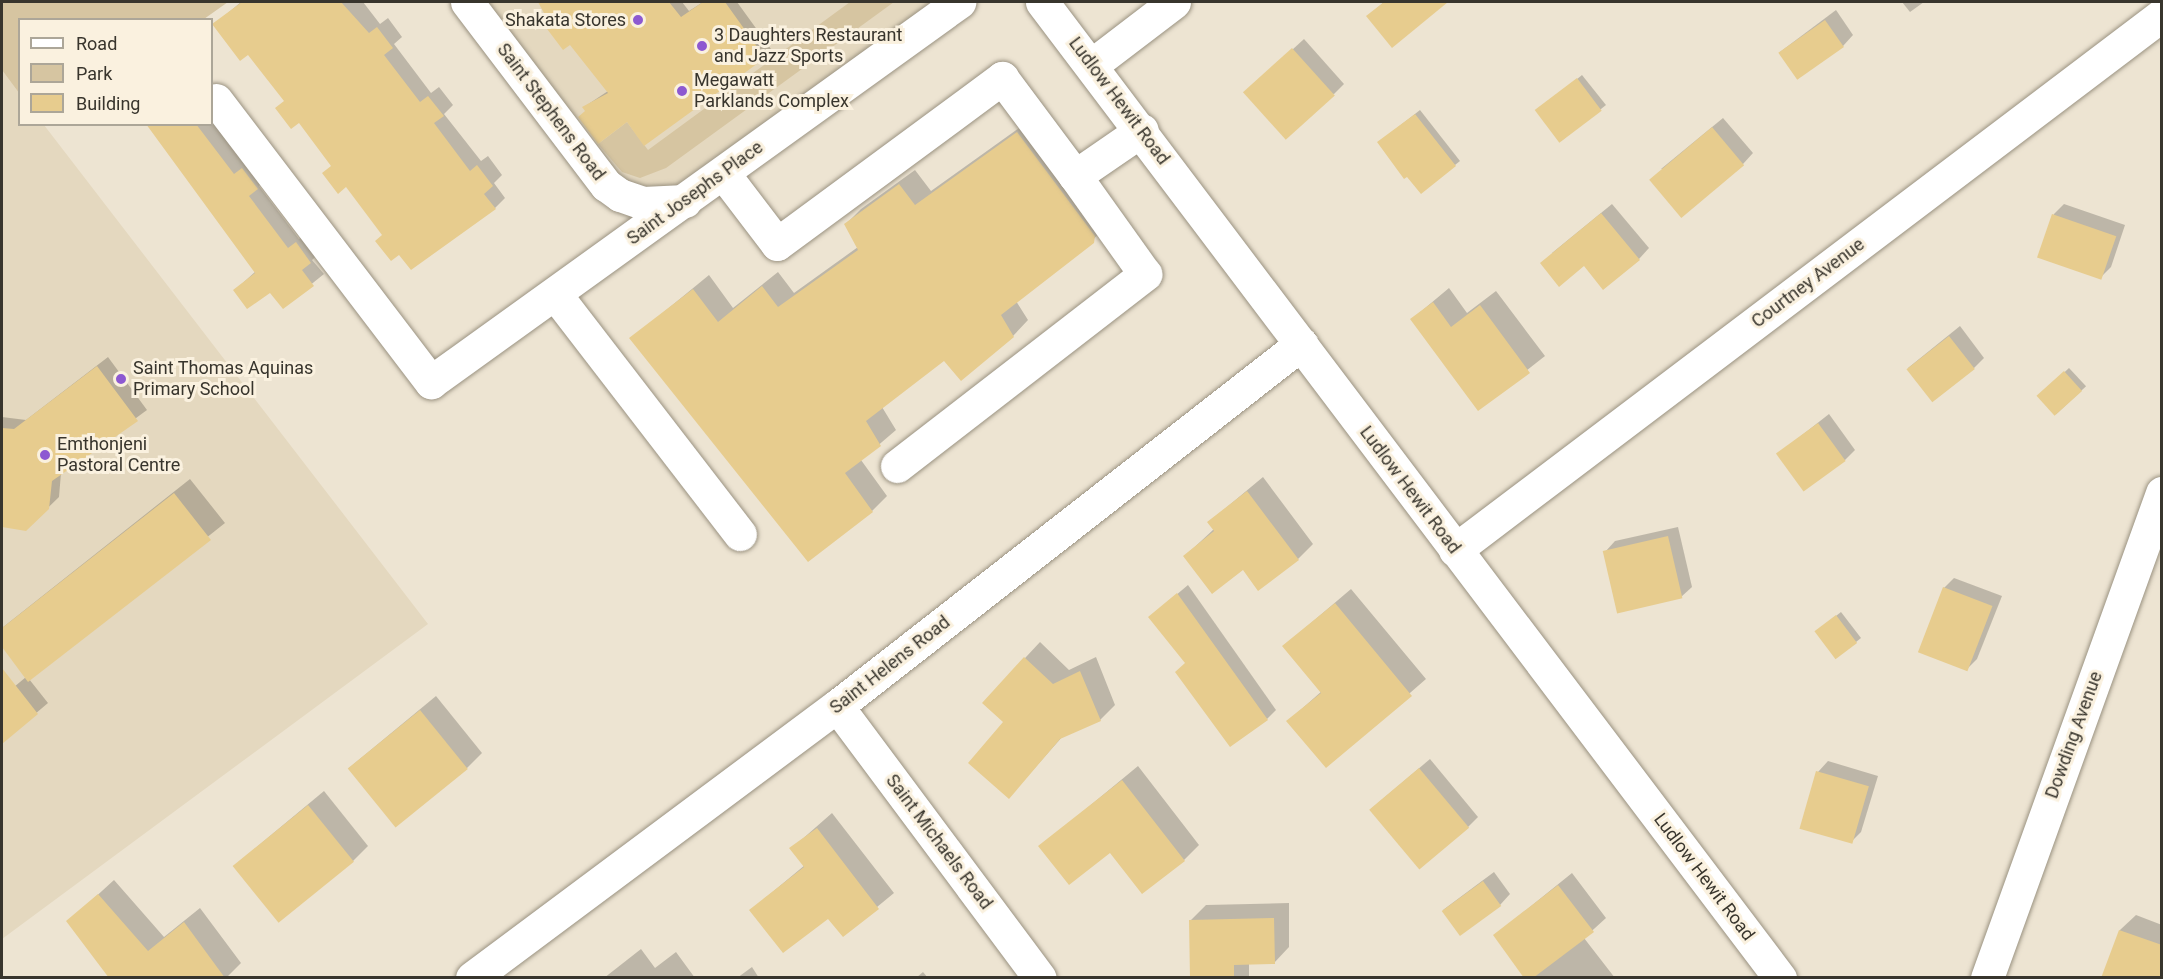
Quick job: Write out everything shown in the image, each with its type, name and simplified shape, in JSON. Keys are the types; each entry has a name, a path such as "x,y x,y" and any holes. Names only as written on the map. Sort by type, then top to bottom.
{"street":[{"name":"Saint Stephens Road","path":"467,2 606,185 620,195 643,203 685,201"},
{"name":"Saint Josephs Place","path":"216,100 431,382 959,2"},
{"name":"Ludlow Hewit Road","path":"1042,2 1093,64 1455,550 1780,978"},
{"path":"1093,64 1174,2"},
{"name":"Courtney Avenue","path":"1455,550 2162,15"},
{"path":"723,173 777,244 1002,78 1145,274 897,466"},
{"path":"1075,176 1142,129"},
{"path":"555,294 740,534"},
{"name":"Saint Helens Road","path":"472,978 837,706 1301,344"},
{"name":"Dowding Avenue","path":"1988,978 2162,493"},
{"name":"Saint Michaels Road","path":"837,706 1040,978"}],"shaded area":[{"name":"Megawatt Parklands Complex","path":"477,2 943,2 681,193 626,190"},
{"name":"Saint Thomas Aquinas Primary School","path":"2,70 18,92 18,126 45,126 428,624 2,939"}],"green space":[{"path":"2,2 228,2 205,18 18,18 18,92 2,70"},
{"path":"850,2 894,2 666,168 640,178 622,172 598,144 627,122 648,150"}],"building":[{"path":"242,2 341,2 369,33 377,27 393,48 384,55 420,102 428,96 444,116 434,123 470,171 477,165 493,186 484,194 496,209 411,270 399,255 391,261 375,241 382,235 346,187 338,194 322,173 331,166 299,123 291,129 275,108 284,101 248,55 240,61 213,23"},
{"path":"538,2 669,2 681,17 703,2 725,2 765,58 644,146 627,122 598,144 578,117 585,111 582,107 608,93 570,45 563,50 538,17 544,13"},
{"path":"1384,2 1448,2 1392,48 1366,16"},
{"path":"1825,20 1844,47 1797,80 1778,53"},
{"path":"1292,48 1335,96 1286,140 1243,92"},
{"path":"1577,78 1602,111 1559,143 1535,110"},
{"path":"1415,114 1456,166 1421,194 1407,177 1404,179 1377,142"},
{"path":"147,126 198,126 234,174 242,168 258,189 249,196 288,248 296,242 311,263 302,270 314,286 283,309 270,293 247,309 233,290 255,273"},
{"path":"1712,127 1744,165 1681,218 1649,180"},
{"path":"1017,132 1095,236 1094,243 1001,315 1014,337 961,381 944,361 866,421 881,446 845,473 873,512 808,562 629,338 693,289 718,322 762,286 778,307 858,250 844,224 899,184 915,205"},
{"path":"1601,213 1640,260 1603,290 1584,266 1559,287 1540,263"},
{"path":"2052,214 2116,236 2101,280 2037,257"},
{"path":"1433,302 1451,327 1480,305 1530,373 1478,411 1410,319"},
{"path":"1949,336 1975,369 1932,402 1906,369"},
{"name":"Emthonjeni Pastoral Centre","path":"97,366 138,421 52,481 49,509 26,531 2,527 2,428 14,429"},
{"path":"2064,371 2082,391 2055,416 2037,396"},
{"path":"1818,423 1846,461 1804,492 1776,454"},
{"path":"1247,491 1299,560 1258,591 1243,570 1212,594 1183,556 1214,531 1207,522"},
{"path":"174,493 211,540 28,682 2,647 2,628"},
{"path":"1668,536 1682,598 1617,613 1603,551"},
{"path":"1943,587 1992,606 1967,671 1918,652"},
{"path":"1177,593 1268,720 1230,747 1175,672 1185,663 1148,617"},
{"path":"1335,603 1412,696 1326,768 1286,721 1321,693 1282,646"},
{"path":"1836,615 1857,643 1836,659 1814,631"},
{"path":"1024,657 1053,684 1080,671 1101,721 1060,739 1009,799 968,763 1003,722 982,703"},
{"path":"2,668 38,714 2,744"},
{"path":"420,710 468,769 396,828 348,769"},
{"path":"1419,768 1469,828 1419,870 1369,810"},
{"path":"1816,771 1869,786 1852,844 1799,829"},
{"path":"1122,780 1185,861 1142,894 1110,853 1069,885 1038,846"},
{"path":"308,805 354,862 279,923 233,866"},
{"path":"817,828 879,909 843,937 828,919 783,953 749,910 804,867 789,848"},
{"path":"1483,881 1501,906 1460,936 1442,911"},
{"path":"1558,885 1594,932 1533,978 1524,978 1493,935"},
{"path":"98,894 148,951 184,922 225,978 109,978 66,921"},
{"path":"1274,918 1275,964 1234,965 1234,978 1190,978 1189,920"},
{"path":"2119,930 2162,945 2162,978 2101,978"}],"place":[{"name":"Shakata Stores","path":"638,20"},
{"name":"3 Daughters Restaurant and Jazz Sports","path":"702,46"},
{"name":"Megawatt Parklands Complex","path":"682,91"},
{"name":"Saint Thomas Aquinas Primary School","path":"121,379"},
{"name":"Emthonjeni Pastoral Centre","path":"45,455"}]}
